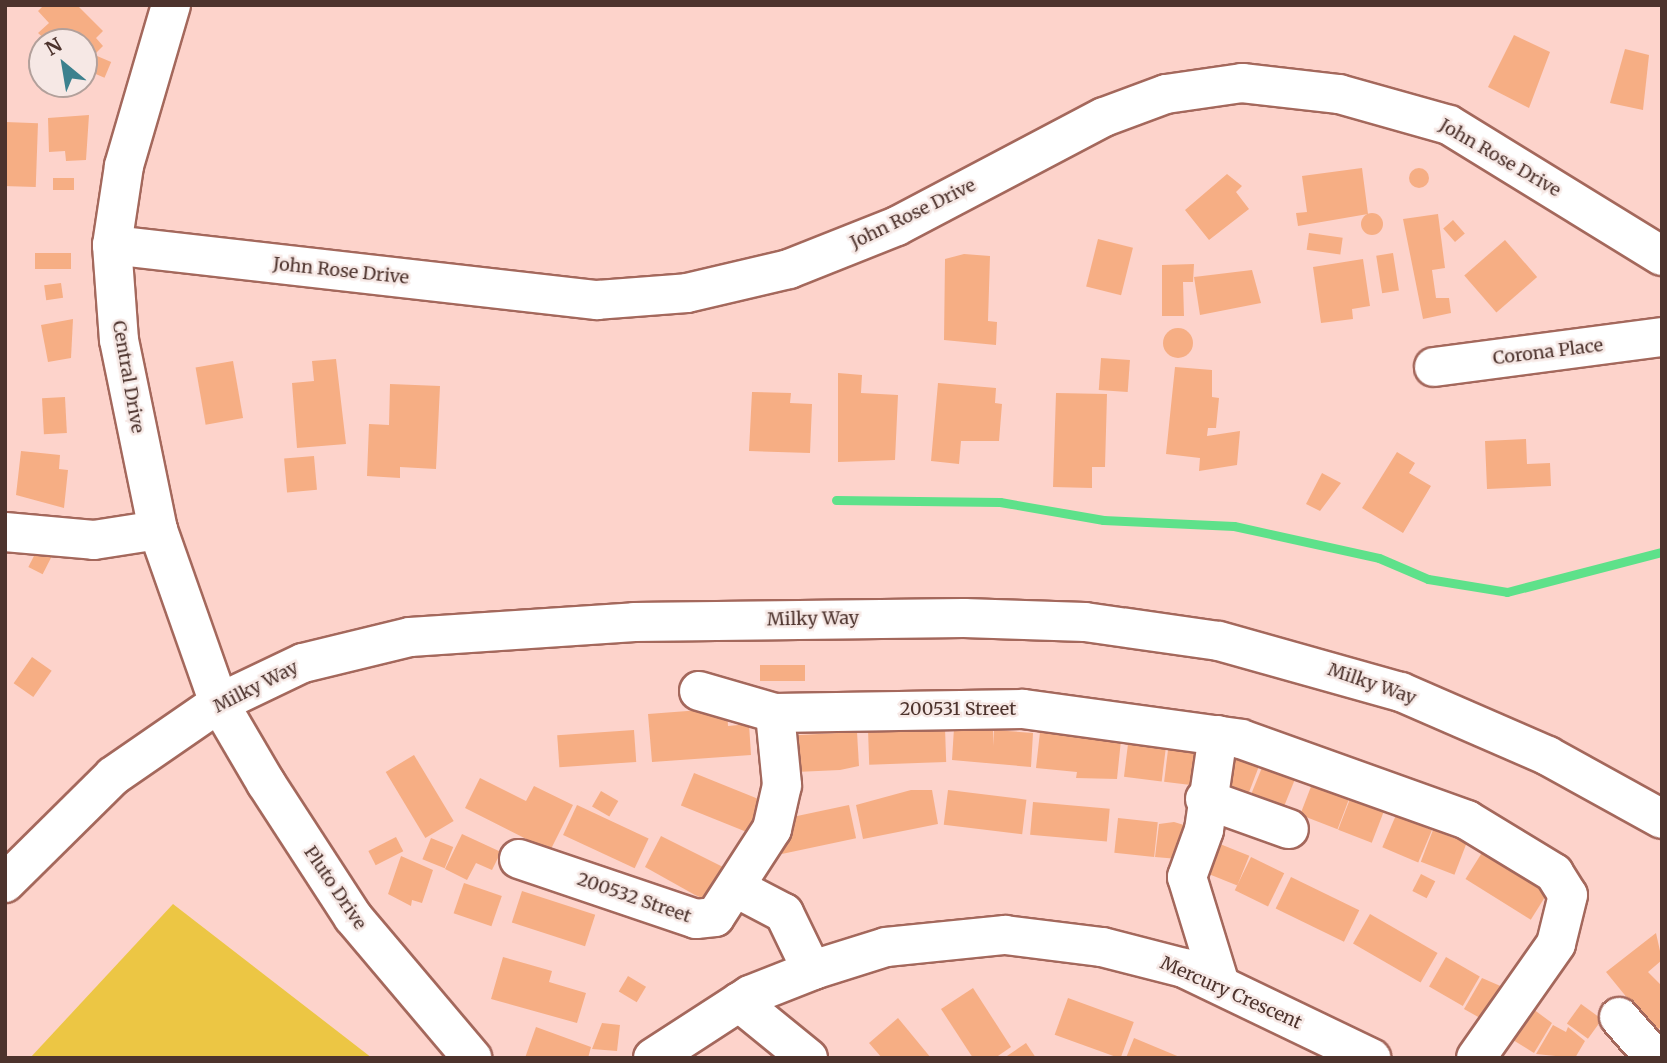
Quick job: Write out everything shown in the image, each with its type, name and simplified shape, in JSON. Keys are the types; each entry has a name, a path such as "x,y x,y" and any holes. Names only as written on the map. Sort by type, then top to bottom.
{"street":[{"name":"Central Drive","path":"171,5 124,166 112,246 119,340 158,530 219,703"},
{"name":"John Rose Drive","path":"112,246 597,300 687,293 789,270 897,226 1104,117 1153,99 1242,83 1339,94 1449,125 1662,256"},
{"name":"Corona Place","path":"1434,367 1662,337"},
{"path":"5,533 94,540 158,530"},
{"name":"Milky Way","path":"5,883 113,776 219,703 303,663 410,637 634,622 1085,622 1219,641 1401,692 1548,756 1662,819"},
{"name":"200531 Street","path":"699,691 775,713 1023,709 1177,735 1218,735 1467,820 1554,873 1568,895 1552,951 1476,1058"},
{"name":"Pluto Drive","path":"219,703 353,917 472,1058"},
{"name":"200532 Street","path":"519,859 696,919 723,911 766,844 782,785 775,713"},
{"path":"1218,735 1205,799 1204,830 1188,877 1220,984"},
{"path":"1205,799 1289,829"},
{"path":"738,889 784,913 812,971"},
{"name":"Mercury Crescent","path":"653,1058 739,1002 812,971 886,947 1005,935 1143,955 1220,984 1371,1058"},
{"path":"739,1002 808,1058"},
{"path":"1619,1017 1655,1058"}],"shaded area":[{"path":"173,904 372,1058 30,1058"}],"building":[{"path":"44,5 77,5 103,31 98,36 98,28 44,28 49,23 38,11"},
{"path":"1514,35 1550,52 1529,108 1488,87"},
{"path":"1625,49 1649,55 1643,110 1610,103"},
{"path":"98,56 111,62 105,78 98,75"},
{"path":"89,115 86,160 66,161 65,151 49,152 48,118"},
{"path":"5,122 38,123 36,187 5,186"},
{"path":"1362,168 1368,214 1298,226 1296,213 1307,212 1302,176"},
{"path":"1419,168 1426,171 1429,178 1426,185 1419,188 1412,185 1409,178 1412,171"},
{"path":"1227,174 1242,186 1236,192 1249,209 1209,240 1185,210"},
{"path":"53,178 74,178 74,190 53,190"},
{"path":"1372,213 1382,220 1383,224 1376,234 1372,235 1362,228 1361,224 1368,214"},
{"path":"1438,214 1445,268 1432,270 1436,298 1449,298 1451,313 1423,319 1403,219"},
{"path":"1453,220 1465,234 1455,242 1443,229"},
{"path":"1309,233 1343,238 1340,255 1307,250"},
{"path":"1098,239 1133,248 1121,295 1086,287"},
{"path":"1505,240 1537,277 1496,312 1464,275"},
{"path":"35,253 71,253 71,269 35,269"},
{"path":"1393,253 1399,291 1382,293 1376,256"},
{"path":"964,254 990,256 988,321 997,322 996,345 944,340 945,259"},
{"path":"1363,259 1370,306 1352,309 1353,319 1321,323 1313,267"},
{"path":"1194,264 1193,282 1183,282 1184,316 1162,316 1162,265"},
{"path":"1252,270 1261,303 1200,315 1194,277"},
{"path":"61,283 63,298 46,300 44,285"},
{"path":"73,319 71,358 48,362 41,325"},
{"path":"1178,328 1189,332 1193,343 1189,354 1178,358 1167,354 1163,343 1167,332"},
{"path":"1101,358 1130,360 1128,392 1099,390"},
{"path":"336,359 346,444 297,448 292,383 314,381 312,361"},
{"path":"233,361 243,418 206,425 196,368"},
{"path":"1175,367 1212,370 1212,397 1219,398 1216,428 1208,428 1207,436 1240,431 1237,465 1199,471 1200,458 1166,454"},
{"path":"838,373 862,375 861,393 898,395 895,460 838,462"},
{"path":"938,383 996,388 995,403 1002,404 999,441 961,441 959,464 931,461"},
{"path":"390,384 440,386 436,469 400,467 400,478 367,476 369,424 389,425"},
{"path":"752,392 791,393 790,403 812,404 810,453 749,451"},
{"path":"1056,393 1107,394 1105,467 1092,467 1092,488 1053,487"},
{"path":"65,397 67,433 44,434 42,398"},
{"path":"1526,439 1527,464 1550,463 1551,486 1487,489 1485,441"},
{"path":"21,451 60,455 59,469 68,470 64,508 16,495"},
{"path":"1397,452 1415,463 1409,473 1431,486 1403,533 1362,508"},
{"path":"314,456 317,490 287,492 284,459"},
{"path":"1322,473 1341,483 1320,511 1306,504"},
{"path":"37,550 51,557 43,574 28,567"},
{"path":"32,657 52,671 33,697 14,683"},
{"path":"760,665 805,665 805,681 760,681"},
{"path":"727,708 728,726 749,724 751,755 652,762 648,714"},
{"path":"945,728 946,762 869,765 868,731"},
{"path":"954,728 993,731 993,746 994,730 1033,733 1031,767 952,760"},
{"path":"634,730 636,762 559,767 557,735"},
{"path":"857,732 859,766 840,770 796,772 781,736"},
{"path":"1040,732 1121,740 1117,779 1076,778 1077,772 1036,768"},
{"path":"1128,744 1166,749 1162,781 1124,777"},
{"path":"1168,750 1203,754 1199,786 1164,782"},
{"path":"1225,752 1259,766 1248,795 1221,788"},
{"path":"414,755 454,821 425,838 386,772"},
{"path":"1263,765 1295,778 1283,809 1251,796"},
{"path":"694,773 767,803 754,835 681,805"},
{"path":"480,778 526,801 534,786 573,805 550,851 465,808"},
{"path":"1312,784 1349,798 1338,829 1300,815"},
{"path":"911,790 932,790 938,824 863,839 856,805"},
{"path":"948,790 1026,800 1022,834 944,825"},
{"path":"601,791 618,801 609,817 592,807"},
{"path":"1350,799 1384,812 1372,843 1338,830"},
{"path":"1033,802 1110,809 1107,842 1030,835"},
{"path":"577,805 649,838 635,868 563,835"},
{"path":"849,805 856,838 782,854 775,821"},
{"path":"1396,815 1432,830 1418,862 1382,847"},
{"path":"1118,818 1158,822 1154,857 1114,853"},
{"path":"1174,822 1194,828 1190,860 1155,857 1159,824"},
{"path":"1433,830 1467,843 1454,875 1421,862"},
{"path":"462,834 501,852 492,870 476,863 467,880 445,869"},
{"path":"661,836 731,871 704,899 695,895 645,867"},
{"path":"396,837 403,851 376,865 368,851"},
{"path":"431,838 453,847 445,868 422,859"},
{"path":"1215,842 1249,856 1237,886 1203,872"},
{"path":"1483,851 1548,892 1531,920 1466,879"},
{"path":"401,856 433,870 422,903 412,900 411,906 388,894"},
{"path":"1251,857 1284,873 1268,906 1235,890"},
{"path":"1421,874 1435,881 1427,898 1412,891"},
{"path":"1291,877 1359,910 1344,942 1276,908"},
{"path":"464,883 502,896 491,926 454,913"},
{"path":"522,891 595,915 585,946 512,922"},
{"path":"1370,914 1438,953 1421,982 1353,943"},
{"path":"1656,933 1662,960 1648,972 1662,986 1662,1026 1655,1032 1606,972"},
{"path":"503,957 552,971 549,982 586,993 577,1023 491,999"},
{"path":"1446,957 1480,976 1463,1006 1429,986"},
{"path":"628,976 646,987 637,1002 619,991"},
{"path":"1482,978 1505,988 1496,1027 1464,1009"},
{"path":"973,988 1011,1047 995,1058 973,1058 941,1009"},
{"path":"1068,998 1134,1022 1121,1058 1055,1035"},
{"path":"1581,1004 1602,1019 1588,1039 1567,1023"},
{"path":"1529,1006 1552,1023 1534,1053 1500,1032"},
{"path":"898,1018 931,1058 882,1058 869,1043"},
{"path":"602,1023 620,1025 617,1051 592,1049"},
{"path":"1553,1025 1566,1032 1568,1027 1585,1041 1575,1058 1536,1054"},
{"path":"536,1027 591,1047 588,1058 525,1058"},
{"path":"1134,1038 1182,1058 1126,1058"},
{"path":"1026,1043 1036,1058 1004,1058"}],"waterway":[{"path":"836,500 1000,502 1103,520 1234,526 1379,558 1428,579 1507,592 1662,552"}]}
